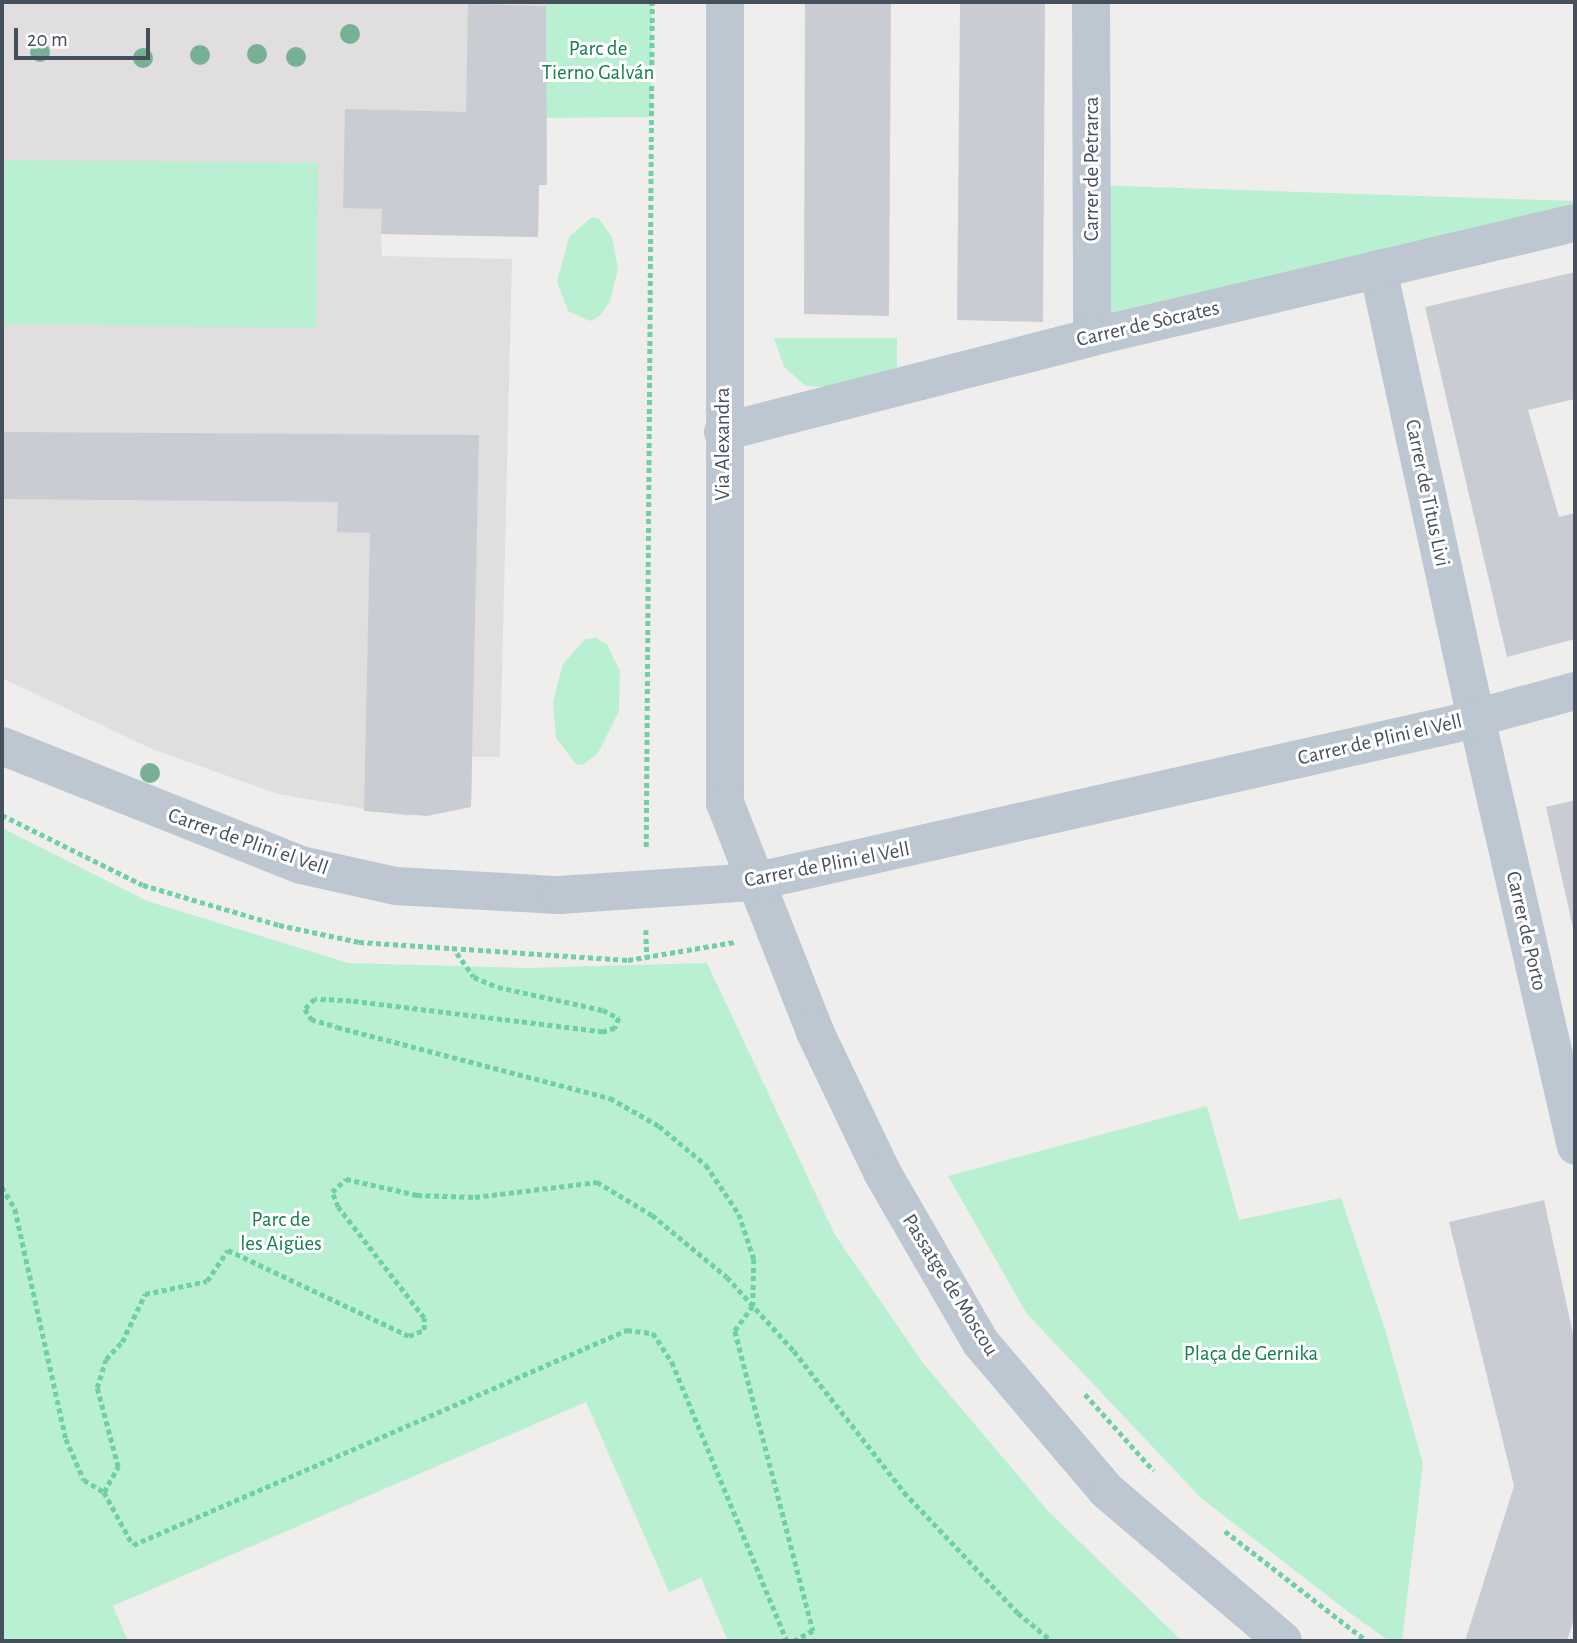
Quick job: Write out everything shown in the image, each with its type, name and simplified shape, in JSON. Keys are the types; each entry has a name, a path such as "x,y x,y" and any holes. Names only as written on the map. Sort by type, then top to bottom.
{"street":[{"name":"Via Alexandra","path":"725,2 725,803 753,882"},
{"name":"Carrer de Petrarca","path":"1091,2 1092,337"},
{"name":"Carrer de Sòcrates","path":"723,432 1092,337 1575,223"},
{"name":"Carrer de Titus Livi","path":"1378,269 1476,717"},
{"name":"Carrer de Plini el Vell","path":"2,746 203,829 328,871 397,886 559,895 753,882 1476,717 1575,691"},
{"name":"Carrer de Porto","path":"1476,717 1575,1146"},
{"name":"Passatge de Moscou","path":"753,882 815,1032 883,1174 981,1343 1107,1491 1283,1641"}],"path":[{"path":"647,957 645,889 652,2"},
{"path":"2,815 143,885 197,902 359,943 457,952 647,957 775,935"},
{"path":"457,952 474,977 498,987 603,1010 618,1018 615,1028 603,1032 351,1001 315,999 305,1009 311,1019 337,1027 610,1098 659,1126 706,1165 739,1214 754,1259 753,1306 735,1331 813,1631 794,1641"},
{"path":"104,1492 118,1468 97,1388 106,1359 122,1342 145,1294 207,1281 228,1250 409,1336 424,1330 424,1318 338,1207 332,1192 346,1179 417,1195 474,1196 597,1182 652,1215 727,1277 794,1351 904,1492 1018,1613 1052,1641"},
{"path":"2,1187 15,1209 66,1439 84,1480 104,1492 133,1545 626,1330 653,1333 672,1362 787,1641"},
{"path":"1076,1383 1156,1474"},
{"path":"1217,1524 1367,1641"}],"shaded area":[{"path":"2,2 546,2 547,185 539,185 538,237 381,234 382,256 512,259 500,757 472,757 471,807 406,816 278,794 152,749 2,678"}],"green space":[{"name":"Parc de Tierno Galván","path":"546,2 652,2 651,117 543,118"},
{"path":"2,160 318,163 316,328 2,324"},
{"path":"1092,185 1575,201 1575,223 1092,337"},
{"path":"592,217 599,219 612,237 618,269 610,301 600,316 590,321 568,311 557,282 569,237"},
{"path":"774,338 897,338 897,376 861,388 806,386 784,367"},
{"path":"596,638 607,644 620,671 619,711 598,753 583,765 576,764 556,738 553,701 563,664 585,639"},
{"name":"Parc de les Aigües","path":"2,828 147,901 348,963 527,968 707,963 835,1235 923,1363 1048,1511 1182,1641 728,1641 701,1578 669,1592 586,1402 113,1606 128,1641 2,1641"},
{"name":"Plaça de Gernika","path":"1207,1106 1239,1220 1341,1198 1385,1329 1423,1464 1402,1641 1389,1641 1201,1498 1027,1314 948,1176"}],"building":[{"path":"805,2 891,2 889,316 804,314"},
{"path":"960,2 1045,2 1043,322 957,320"},
{"path":"468,4 546,6 547,185 539,185 538,237 381,234 382,209 343,208 345,109 466,112"},
{"path":"1575,272 1575,399 1528,410 1559,517 1575,513 1575,639 1507,657 1425,307"},
{"path":"2,432 479,435 471,807 427,816 364,811 370,533 337,532 338,502 2,499"},
{"path":"1575,800 1575,932 1574,932 1546,807"},
{"path":"1544,1200 1575,1343 1575,1615 1567,1641 1465,1641 1514,1486 1449,1222"}]}
